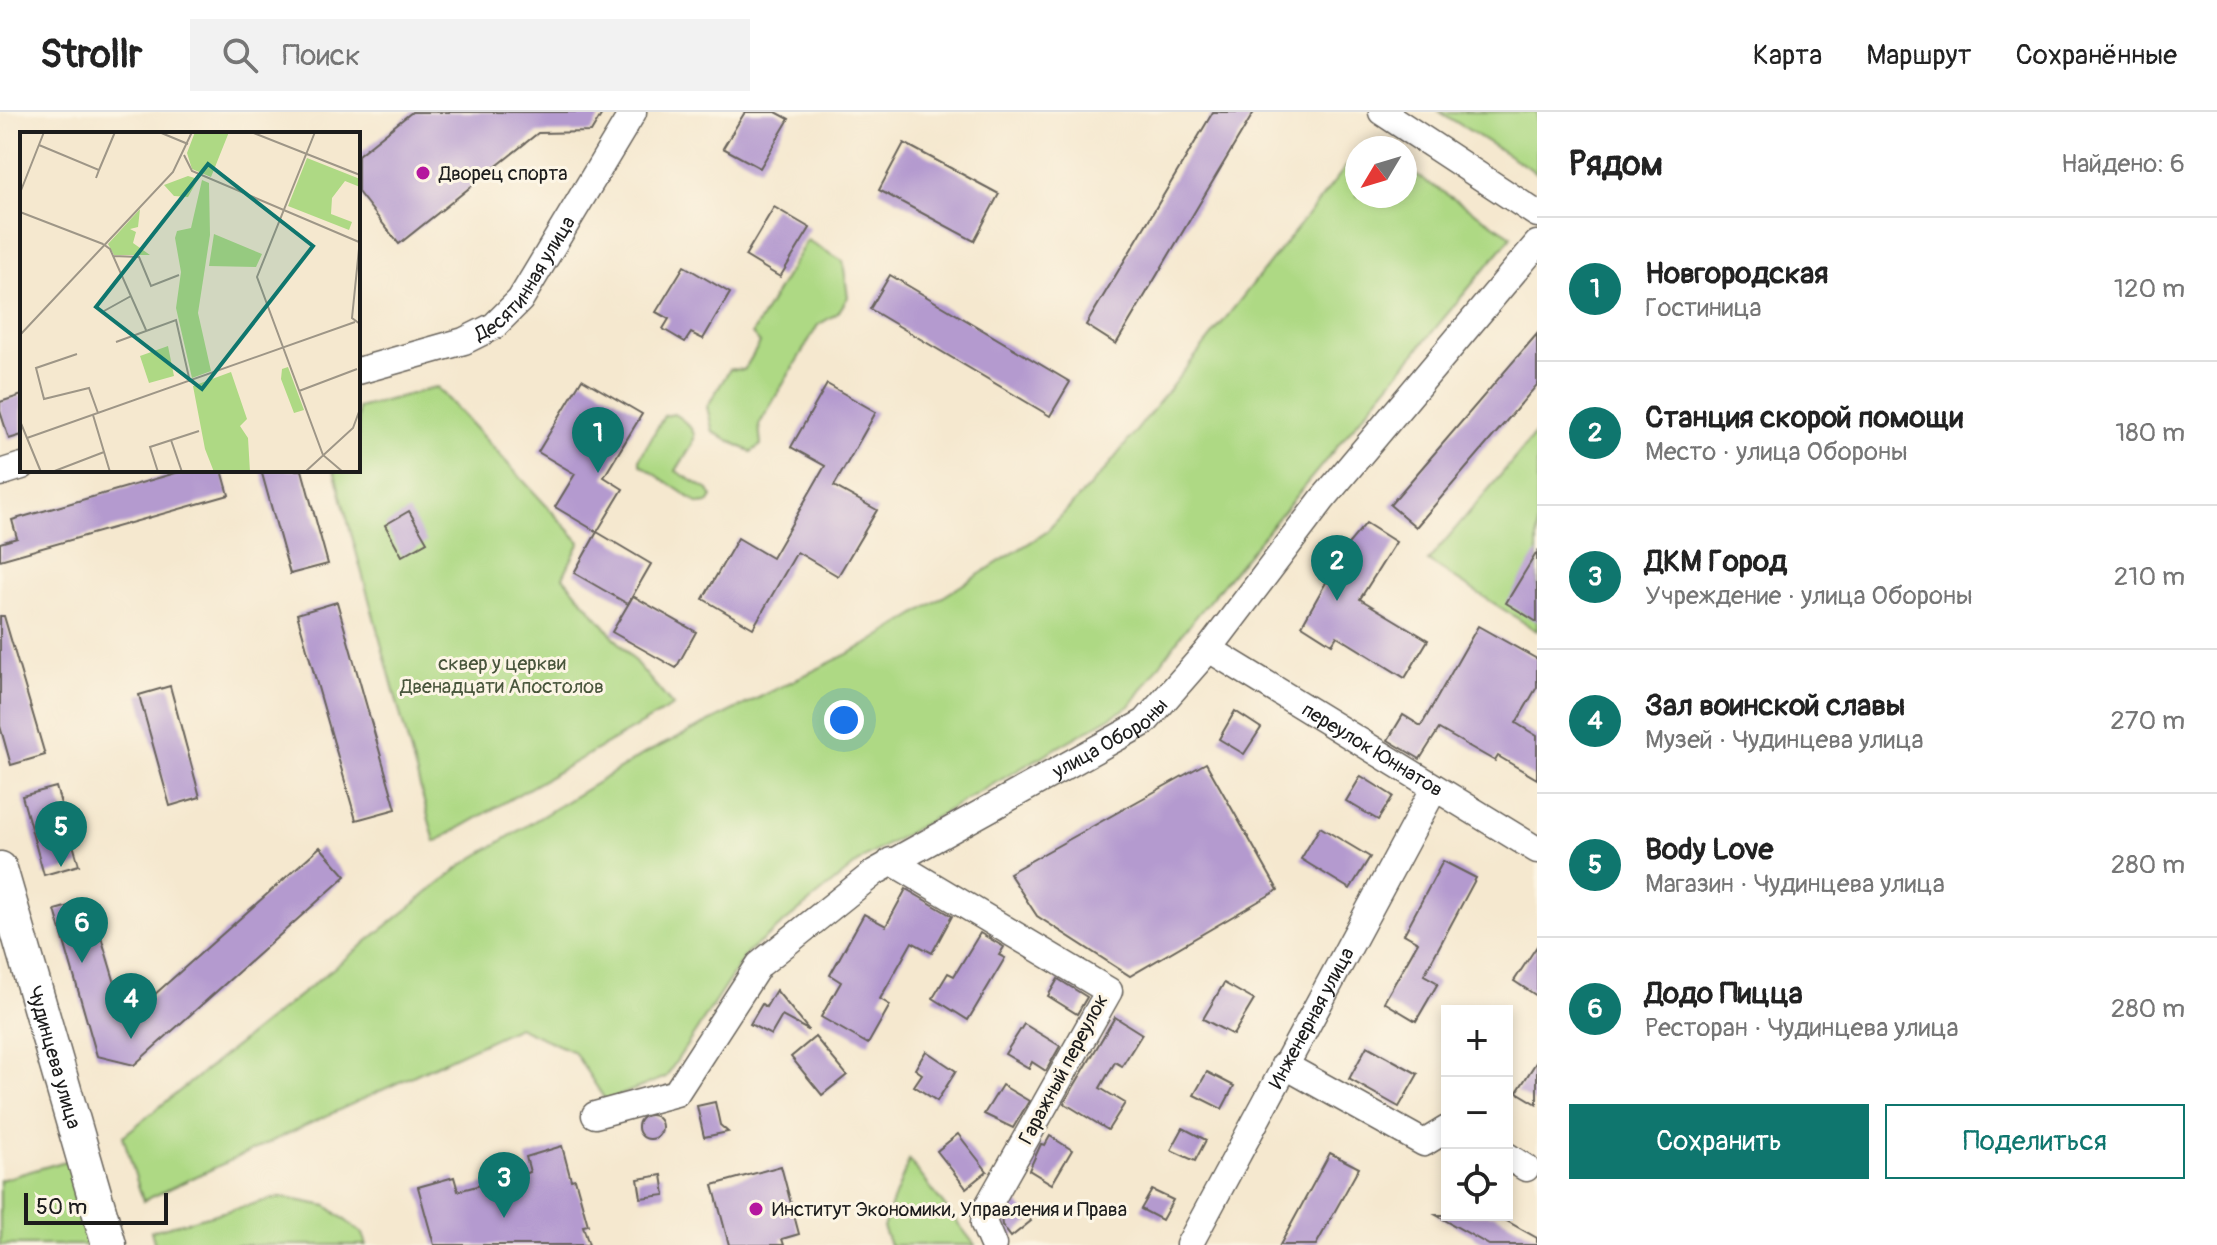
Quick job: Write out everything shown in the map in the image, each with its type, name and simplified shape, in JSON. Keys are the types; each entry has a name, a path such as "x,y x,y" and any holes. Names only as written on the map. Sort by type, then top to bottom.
{"main road":[{"name":"Чудинцева улица","path":"0,869 109,1245"}],"street":[{"name":"Десятинная улица","path":"360,370 464,341 494,326 520,300 633,112"},
{"path":"1382,112 1537,214"},
{"name":"улица Обороны","path":"595,1115 676,1093 759,965 891,861 1145,722 1209,649 1322,500 1537,244"},
{"path":"0,473 20,467"},
{"name":"переулок Юннатов","path":"1209,649 1537,850"},
{"name":"Инженерная улица","path":"1189,1245 1434,789"},
{"name":"Гаражный переулок","path":"891,861 1109,991 985,1211 984,1224 993,1245"},
{"path":"1284,1065 1424,1143 1441,1133"}],"green space":[{"path":"1440,112 1537,112 1537,173"},
{"path":"1345,168 1345,208 1417,208 1417,176 1512,236 1184,631 1130,706 864,858 747,953 666,1077 606,1101 574,1052 518,1027 143,1201 123,1136 464,864 644,754 868,644 1045,533 1105,470"},
{"path":"807,240 843,261 848,297 838,313 818,325 759,425 761,445 751,452 713,432 707,407 730,369 744,370 760,343 752,334"},
{"name":"сквер у церкви Двенадцати Апостолов","path":"437,387 580,542 563,577 673,706 435,842 335,472 360,472 360,407"},
{"path":"674,414 694,434 694,440 676,471 708,490 712,497 708,503 699,504 640,464 640,458 664,416"},
{"path":"1537,432 1537,631 1428,561"},
{"path":"69,1160 92,1245 0,1245 0,1180"},
{"path":"909,1160 975,1245 890,1245 883,1227"},
{"path":"280,1197 327,1206 363,1234 367,1245 155,1245 151,1231"}],"building":[{"name":"Дворец спорта","path":"412,112 603,112 591,132 538,133 399,244 360,195 360,153"},
{"path":"745,112 776,112 789,119 760,168 723,148"},
{"path":"1213,112 1254,112 1116,344 1086,325"},
{"path":"904,143 999,194 974,241 879,190"},
{"path":"774,207 810,228 780,277 745,256"},
{"path":"684,266 730,293 703,339 691,333 685,342 663,329 669,319 656,312"},
{"path":"890,275 1070,382 1050,416 870,309"},
{"path":"1537,334 1537,385 1416,527 1390,505"},
{"path":"582,379 642,414 604,477 623,489 597,532 555,507 575,474 538,452"},
{"path":"827,384 876,412 834,486 877,510 838,576 797,552 753,628 703,599 738,538 772,558 825,466 791,447"},
{"path":"20,396 20,436 9,439 0,402"},
{"path":"179,472 223,472 229,495 0,560 0,543 17,538 12,520"},
{"path":"262,472 303,472 328,564 290,574"},
{"path":"409,511 427,542 402,556 385,525"},
{"path":"1366,523 1396,542 1360,599 1428,640 1405,678 1337,636 1332,644 1302,625 1329,577 1320,571 1332,551 1339,555"},
{"path":"597,532 651,564 628,604 574,573"},
{"path":"1537,552 1537,622 1506,603"},
{"path":"633,596 696,632 676,668 612,632"},
{"path":"337,602 396,809 356,820 297,614"},
{"path":"0,616 4,616 45,755 11,765 0,726"},
{"path":"1478,626 1537,659 1537,687 1516,723 1537,736 1537,779 1498,756 1495,761 1439,729 1420,759 1388,740 1403,715 1421,726"},
{"path":"170,686 200,797 170,806 139,695"},
{"path":"1235,711 1261,728 1244,754 1219,739"},
{"path":"1206,763 1278,890 1130,976 1037,916 1009,873"},
{"path":"1361,776 1393,796 1378,820 1346,801"},
{"path":"56,787 79,865 44,875 22,796"},
{"path":"1320,827 1370,857 1350,889 1301,859"},
{"path":"320,847 346,876 134,1065 97,1056 55,910 90,900 126,1020"},
{"path":"1443,861 1476,878 1424,975 1438,983 1416,1021 1384,1002 1418,942 1404,934"},
{"path":"906,889 952,916 932,953 912,942 880,999 890,1005 868,1044 821,1017 841,982 830,975 864,914 886,926"},
{"path":"980,933 1004,947 999,955 1005,958 968,1020 933,998 948,973 954,976"},
{"path":"1537,946 1537,996 1514,981"},
{"path":"1058,979 1087,997 1077,1014 1048,996"},
{"path":"1224,983 1254,1000 1233,1035 1203,1019"},
{"path":"776,990 808,1030 782,1016 771,1035 750,1024 762,1004 766,1007"},
{"path":"1115,1017 1142,1034 1122,1066 1115,1062 1100,1088 1125,1103 1108,1130 1064,1103"},
{"path":"1024,1024 1060,1046 1046,1071 1032,1062 1029,1068 1005,1054"},
{"path":"815,1037 847,1075 822,1095 791,1057"},
{"path":"1367,1046 1418,1074 1399,1107 1349,1079"},
{"path":"926,1051 956,1071 937,1101 914,1086 922,1074 915,1069"},
{"path":"1537,1061 1537,1104 1517,1092"},
{"path":"1207,1072 1234,1086 1222,1109 1194,1095"},
{"path":"1002,1085 1029,1101 1013,1128 984,1114"},
{"path":"715,1102 720,1125 728,1132 704,1137 697,1106"},
{"path":"650,1115 661,1122 662,1127 655,1138 650,1139 639,1132 638,1127 645,1116"},
{"path":"1183,1128 1206,1140 1195,1161 1171,1150"},
{"path":"958,1134 987,1171 966,1188 937,1151"},
{"path":"1050,1136 1072,1150 1052,1184 1029,1170 1041,1144 1045,1145"},
{"path":"562,1146 588,1225 583,1226 589,1245 434,1245 418,1187 454,1177 458,1191 530,1172 526,1157"},
{"path":"1330,1153 1359,1168 1316,1245 1280,1245"},
{"name":"Институт Экономики, Управления и Права","path":"781,1166 799,1234 782,1239 784,1245 729,1245 713,1185"},
{"path":"662,1175 665,1195 641,1198 638,1179"},
{"path":"1152,1190 1173,1200 1162,1220 1141,1209"},
{"path":"1018,1203 1031,1221 1011,1237 1002,1225 1001,1217"},
{"path":"1447,1221 1507,1221 1537,1238 1537,1245 1489,1245"}],"place":[{"name":"Дворец спорта","path":"423,173"},
{"name":"Новгородская","path":"598,473"},
{"name":"Станция скорой помощи","path":"1337,601"},
{"name":"Body Love","path":"61,867"},
{"name":"Додо Пицца","path":"82,963"},
{"name":"Зал воинской славы","path":"131,1039"},
{"name":"Институт Экономики, Управления и Права","path":"756,1209"},
{"name":"ДКМ Город","path":"504,1218"}]}
